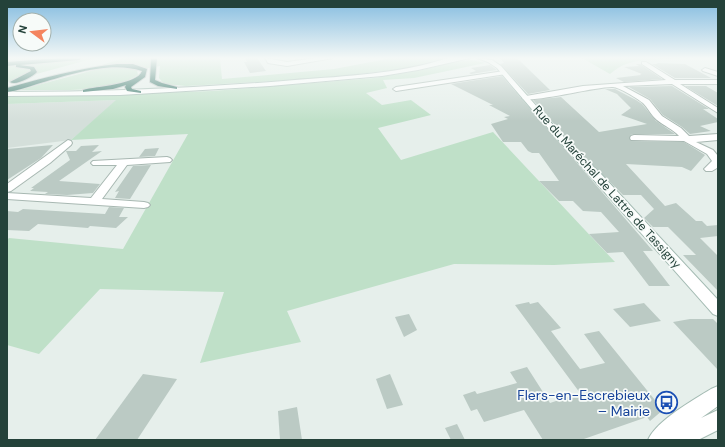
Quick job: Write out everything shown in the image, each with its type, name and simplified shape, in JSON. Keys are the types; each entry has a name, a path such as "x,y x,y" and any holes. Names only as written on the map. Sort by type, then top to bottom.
{"highway":[{"path":"7,89 23,79"},
{"path":"7,89 39,79"},
{"path":"7,89 42,79"},
{"path":"7,89 50,79"},
{"path":"120,93 132,91 151,79"},
{"path":"152,79 152,81 157,84 175,88"},
{"path":"132,91 128,86 137,80"},
{"path":"85,91 117,86 137,80"}],"street":[{"path":"7,89 27,91 132,91 235,88 329,79"},
{"path":"396,89 464,79"},
{"name":"Rue du Maréchal de Lattre de Tassigny","path":"509,79 526,98 534,110 597,176 718,310"},
{"path":"669,79 718,111"},
{"path":"132,91 306,81"},
{"path":"526,98 553,95 581,88 672,81 718,82"},
{"path":"616,86 646,102 659,118 678,130 685,138 713,155 717,161 716,164 709,169"},
{"path":"7,89 17,94 120,93"},
{"path":"634,138 718,137"},
{"path":"7,189 47,161 68,144"},
{"path":"96,163 167,160"},
{"path":"94,202 124,162"},
{"path":"7,196 144,205"},
{"path":"658,440 682,419 718,395"},
{"path":"676,440 718,420"}],"shaded area":[{"path":"117,100 71,140 7,148 7,104"}],"green space":[{"path":"7,79 19,79 7,82"},
{"path":"61,79 130,79 112,86 81,90 19,90"},
{"path":"160,79 313,79 186,86 164,84"},
{"path":"363,79 401,79 383,80 387,88 366,93 382,105 411,100 431,115 378,128 401,160 493,132 615,262 554,265 454,264 287,311 301,342 200,363 224,292 100,289 39,354 7,345 7,240 9,238 123,249 188,134 71,140 116,100 7,104 7,97 212,91"}],"building":[{"path":"484,79 504,79 653,251 643,251 670,286 649,286 623,252 607,253 589,234 619,232 601,212 583,211 573,201 559,201 539,181 559,181 539,153 532,153 528,151 521,142 503,142 491,124 508,119 504,117 510,116 489,105 493,105 451,84"},
{"path":"514,79 538,79 550,90 528,94"},
{"path":"618,79 662,79 624,82"},
{"path":"672,86 709,109 703,109 718,119 718,122 700,126 711,131 690,134 663,115 650,99 629,87"},
{"path":"685,86 706,86 718,93 718,106"},
{"path":"605,89 615,89 636,100 642,104 656,121 675,134 634,134 630,135 630,141 684,142 705,155 691,171 682,167 626,164 665,206 676,203 696,221 702,221 707,226 718,225 718,236 700,238 718,256 718,291 683,255 696,255 668,227 653,227 644,218 654,209 641,195 623,195 570,142 533,100 561,97 599,132 647,124 621,115 631,108 617,94"},
{"path":"53,145 41,158 7,180 7,149"},
{"path":"99,145 92,152 102,151 59,181 100,184 93,193 67,195 45,194 48,192 30,191 34,188 31,188 70,160 66,151 76,151 81,146"},
{"path":"159,148 155,156 139,157 145,149"},
{"path":"151,165 130,199 115,198 119,191 115,192 133,166"},
{"path":"109,207 124,208 119,217 128,217 116,228 90,226 88,228 38,224 29,231 7,230 7,211 18,212 23,209 105,214"},
{"path":"529,302 530,304 538,302 561,328 551,331 580,369 605,363 584,334 599,331 663,410 650,421 647,417 581,440 543,440 524,410 484,422 477,409 471,411 463,395 475,391 477,394 517,383 510,372 527,367 550,403 580,393 515,305"},
{"path":"644,303 661,321 630,327 613,309"},
{"path":"409,314 417,330 404,337 395,317"},
{"path":"690,319 713,319 718,324 718,370 673,322"},
{"path":"143,374 177,379 137,440 95,440"},
{"path":"390,374 403,405 387,409 376,379"},
{"path":"297,407 302,440 280,440 278,411"},
{"path":"457,424 465,440 451,440 445,428"}],"place":[{"name":"Flers-en-Escrebieux – Mairie","path":"666,403"}]}
